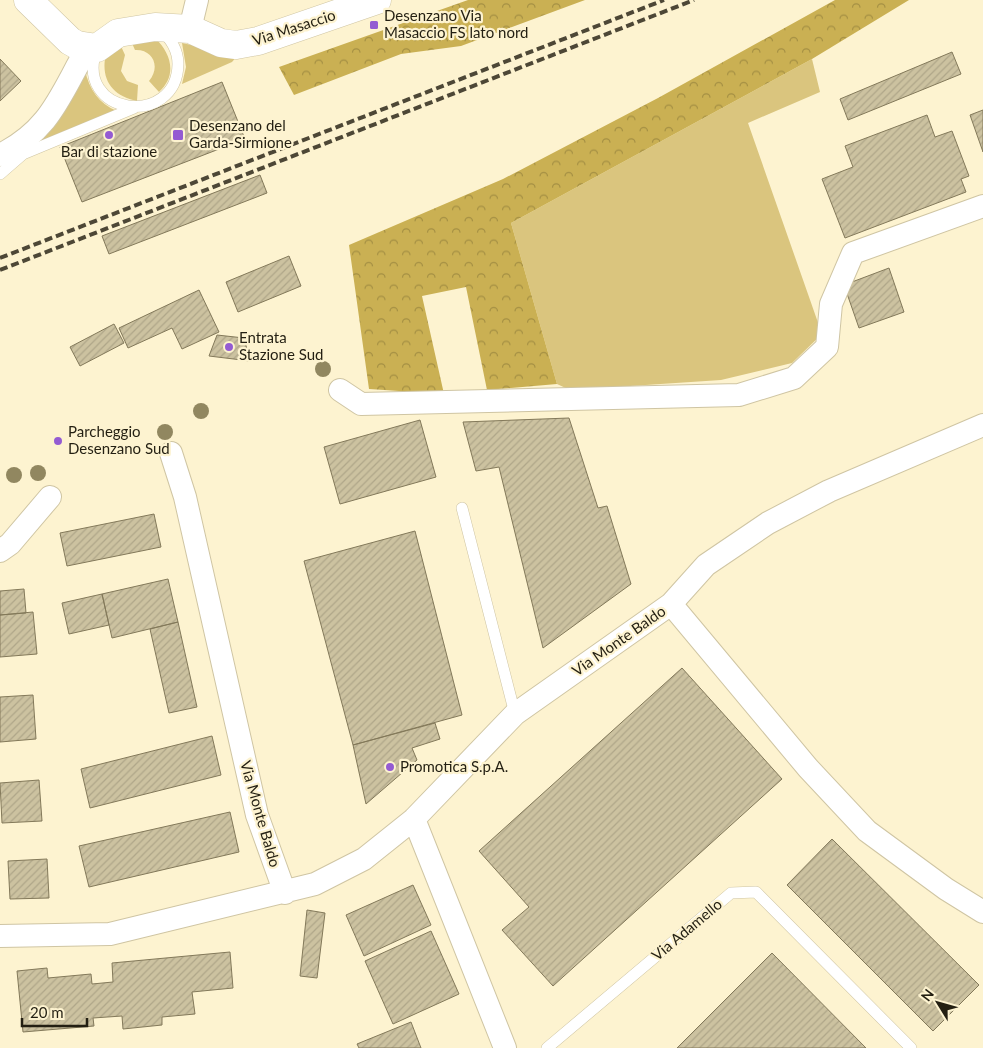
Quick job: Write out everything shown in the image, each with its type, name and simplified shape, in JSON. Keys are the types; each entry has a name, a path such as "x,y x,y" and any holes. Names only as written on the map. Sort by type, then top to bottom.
{"street":[{"path":"0,155 30,138 43,124 92,47 77,45 70,41 28,0"},
{"path":"190,29 197,0"},
{"name":"Via Masaccio","path":"92,47 118,33 155,28 190,29 221,43 236,45 288,33 376,0"},
{"path":"340,390 361,404 739,395 794,378 827,347 831,304 853,253 983,206"},
{"name":"Via Monte Baldo","path":"171,452 185,497 257,815 285,893 315,884 364,859 414,819 515,714 671,604 706,565 768,523 829,491 983,424"},
{"path":"0,551 10,544 50,497"},
{"path":"671,604 808,768 867,831 946,889 983,912"},
{"path":"414,819 505,1048"},
{"path":"0,936 110,934 285,893"}],"lane":[{"path":"0,174 23,154 165,96 173,86 178,73 178,60 174,47 166,35 155,28"},
{"path":"92,47 93,69 100,90 110,100 121,106 134,108"},
{"path":"462,508 515,714"},
{"name":"Via Adamello","path":"547,1048 731,893 756,892 911,1048"}],"shaded area":[{"path":"155,38 165,51 170,65 168,79 165,86 159,92 149,81 153,76 155,65 151,56 141,50 135,50 131,41"},
{"path":"182,43 238,55 232,62 182,84 186,67"},
{"path":"120,44 125,55 121,71 127,81 138,85 137,101 128,99 115,91 107,79 105,71 106,54"},
{"path":"812,59 820,92 748,123 822,334 792,363 721,380 570,390 557,384 511,223"},
{"path":"85,70 89,83 96,95 105,104 117,111 36,144"}],"green space":[{"path":"468,0 585,0 461,46 401,54 294,95 279,67"},
{"path":"835,0 909,0 812,59 511,223 557,384 487,390 466,287 422,296 444,394 369,389 349,245 503,179 658,98"}],"building":[{"path":"952,52 961,74 848,120 840,99"},
{"path":"0,59 21,81 0,101"},
{"name":"Desenzano del Garda-Sirmione","path":"222,82 245,139 82,202 60,147"},
{"path":"983,110 983,152 970,115"},
{"path":"927,115 935,137 952,131 969,176 961,179 966,192 845,238 822,179 853,167 845,146"},
{"path":"260,175 267,193 109,254 102,236"},
{"path":"289,256 301,286 238,312 226,282"},
{"path":"889,268 904,312 859,328 844,285"},
{"path":"199,290 219,332 182,349 172,328 128,348 119,328"},
{"path":"114,324 124,343 80,366 70,347"},
{"name":"Entrata Stazione Sud","path":"217,335 244,338 250,361 209,356"},
{"path":"569,418 598,508 607,506 631,584 543,648 499,467 476,471 463,422"},
{"path":"420,420 436,477 340,504 324,447"},
{"path":"154,514 161,547 67,566 60,533"},
{"path":"415,531 462,715 353,745 304,561"},
{"path":"168,579 178,622 112,638 102,594"},
{"path":"24,589 26,613 0,615 0,591"},
{"path":"102,594 109,625 69,634 62,603"},
{"path":"33,612 37,654 0,657 0,615"},
{"path":"178,622 197,707 169,713 150,629"},
{"path":"682,668 782,779 553,986 502,930 529,907 479,851"},
{"path":"33,695 36,739 0,742 0,697"},
{"path":"435,723 440,739 412,748 417,760 366,804 353,745"},
{"path":"212,736 221,775 90,808 81,769"},
{"path":"39,780 42,821 2,823 0,783"},
{"path":"230,812 239,852 89,887 79,846"},
{"path":"832,839 979,985 933,1031 787,885"},
{"path":"47,859 49,898 10,899 8,861"},
{"path":"413,885 431,925 364,956 346,915"},
{"path":"307,910 325,913 317,978 300,976"},
{"path":"431,931 459,994 393,1024 365,961"},
{"path":"230,952 233,988 192,992 195,1014 162,1017 162,1025 123,1029 122,1016 93,1018 94,1026 23,1032 17,971 47,968 48,978 91,974 92,984 113,982 112,963"},
{"path":"772,953 866,1048 677,1048"},
{"path":"411,1022 421,1048 359,1048 357,1044"}],"railway":[{"path":"0,258 664,0"},
{"path":"0,270 694,0"}],"place":[{"name":"Desenzano Via Masaccio FS lato nord","path":"374,25"},
{"name":"Bar di stazione","path":"109,135"},
{"name":"Desenzano del Garda-Sirmione","path":"178,135"},
{"name":"Entrata Stazione Sud","path":"229,347"},
{"name":"Parcheggio Desenzano Sud","path":"58,441"},
{"name":"Promotica S.p.A.","path":"390,767"}]}
